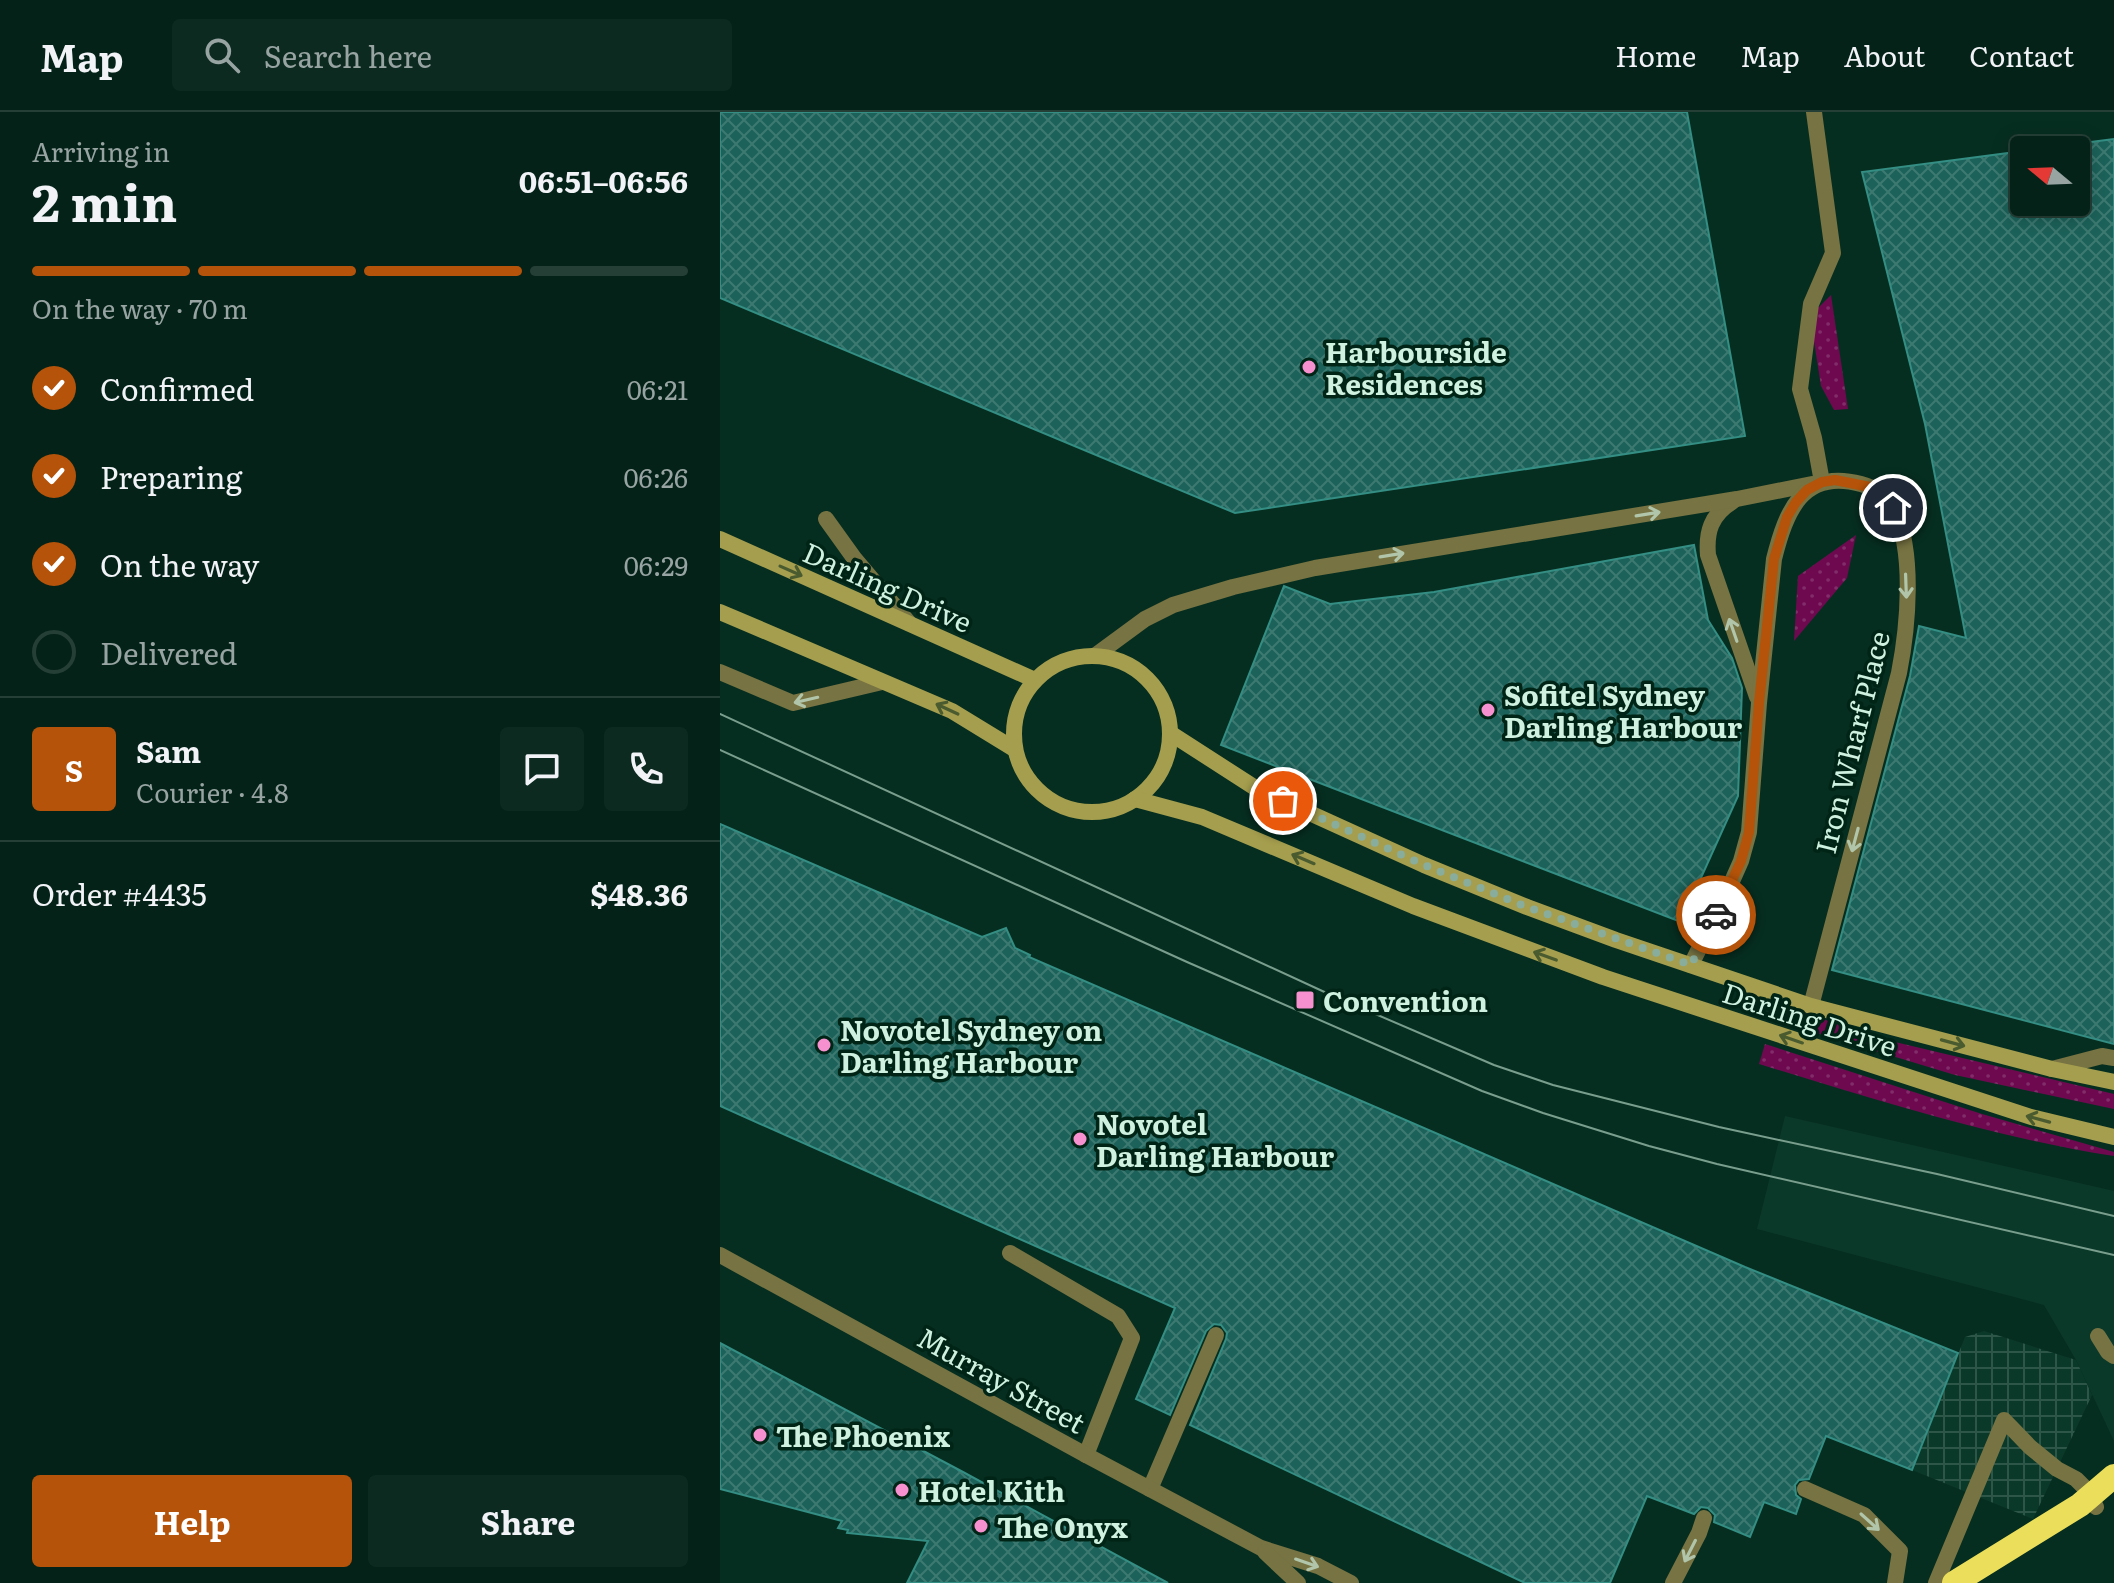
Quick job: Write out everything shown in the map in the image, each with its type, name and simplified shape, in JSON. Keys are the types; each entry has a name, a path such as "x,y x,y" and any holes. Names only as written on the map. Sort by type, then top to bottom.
{"highway":[{"path":"1951,1583 2080,1505 2114,1474"}],"street":[{"path":"1691,965 1741,861 1749,832 1759,703 1774,559 1779,538 1796,502 1807,490 1822,482 1800,389 1811,304 1833,253 1814,112"},
{"name":"Iron Wharf Place","path":"1096,655 1145,619 1173,605 1315,568 1835,480 1883,493 1893,508 1904,547 1905,642 1811,1006"},
{"path":"1737,499 1714,517 1707,541 1708,555 1759,703"},
{"path":"826,519 854,558 909,623"},
{"name":"Darling Drive","path":"720,539 1035,680"},
{"path":"720,612 952,711 1014,749"},
{"path":"1096,655 1120,660 1140,671 1155,688 1166,709 1170,733 1166,759 1154,782 1135,799 1112,810 1086,813 1061,807 1040,793 1023,773 1014,749 1014,724 1021,700 1035,680 1052,666 1074,657 1096,655"},
{"path":"720,672 793,703 882,682"},
{"name":"Darling Drive","path":"1170,733 1257,789 1410,859 1542,913 1811,1006 2052,1069 2114,1082"},
{"name":"Darling Drive","path":"1135,799 1202,817 1413,906 1603,977 2031,1117 2114,1137"},
{"path":"2052,1069 2102,1056 2114,1058"},
{"path":"1010,1253 1118,1316 1132,1338 1086,1455"},
{"name":"Murray Street","path":"720,1255 1261,1548 1318,1566 1351,1583"},
{"path":"1150,1489 1216,1335"},
{"path":"2098,1336 2114,1356"},
{"path":"1936,1583 2004,1420 2030,1447 2057,1469 2076,1479 2087,1490 2096,1507"},
{"path":"1951,1583 2006,1561 2096,1507 2114,1474"},
{"path":"1805,1489 1864,1515 1900,1551 1895,1583"},
{"path":"1673,1583 1704,1518"},
{"name":"Murray Street","path":"1261,1548 1298,1583"}],"shaded area":[{"path":"1831,295 1848,409 1834,410 1821,386 1811,322 1817,309"},
{"path":"1856,535 1847,578 1794,641 1798,576"},
{"path":"1785,1007 1895,1042 2114,1094 2114,1109 1955,1075 1780,1022"},
{"path":"1765,1044 1982,1114 2114,1152 2114,1156 1979,1128 1759,1064"},
{"path":"1785,1116 2114,1191 2114,1441 2076,1360 2044,1305 1757,1229"},
{"path":"1984,1331 2076,1360 2092,1395 2033,1519 1912,1470 1965,1337"}],"building":[{"name":"Harbourside Residences","path":"720,112 1687,112 1745,436 1235,513 720,298"},
{"path":"2114,139 2114,1044 1832,970 1910,676 1919,626 1966,638 1925,424 1862,172 2010,153 2010,216 2090,216 2090,142"},
{"name":"Sofitel Sydney Darling Harbour","path":"1694,545 1708,620 1732,658 1742,688 1738,796 1681,922 1221,745 1284,586 1330,604 1434,592"},
{"path":"720,824 982,937 1006,928 1015,948 1029,957 1745,1267 1958,1353 1912,1470 1826,1436 1809,1479 1799,1480 1795,1485 1796,1495 1801,1499 1796,1514 1764,1502 1750,1537 1714,1522 1715,1515 1708,1508 1701,1507 1694,1514 1647,1496 1610,1583 1525,1583 1190,1425 1226,1339 1227,1333 1221,1325 1214,1324 1206,1331 1170,1415 1136,1399 1175,1308 720,1106"},
{"path":"720,1343 1168,1583 907,1583 928,1541 847,1533 848,1530 838,1528 842,1521 720,1489"}],"tram line":[{"path":"720,714 1331,995 1494,1065 1553,1085 1719,1127 2114,1216"},
{"path":"720,750 1187,962 1482,1091 1649,1146 1717,1164 2114,1255"}],"way so far":[{"path":"1283,801 1424,865 1527,907 1691,965 1716,915"}],"place":[{"name":"Harbourside Residences","path":"1309,367"},
{"name":"Sofitel Sydney Darling Harbour","path":"1488,710"},
{"name":"Convention","path":"1305,1000"},
{"name":"Novotel Sydney on Darling Harbour","path":"824,1045"},
{"name":"Novotel Darling Harbour","path":"1080,1139"},
{"name":"The Phoenix","path":"760,1435"},
{"name":"Hotel Kith","path":"902,1490"},
{"name":"The Onyx","path":"981,1526"}],"route":[{"path":"1716,915 1741,861 1749,832 1774,559 1787,517 1807,490 1822,482 1835,480 1850,481 1883,493 1893,508"}]}
